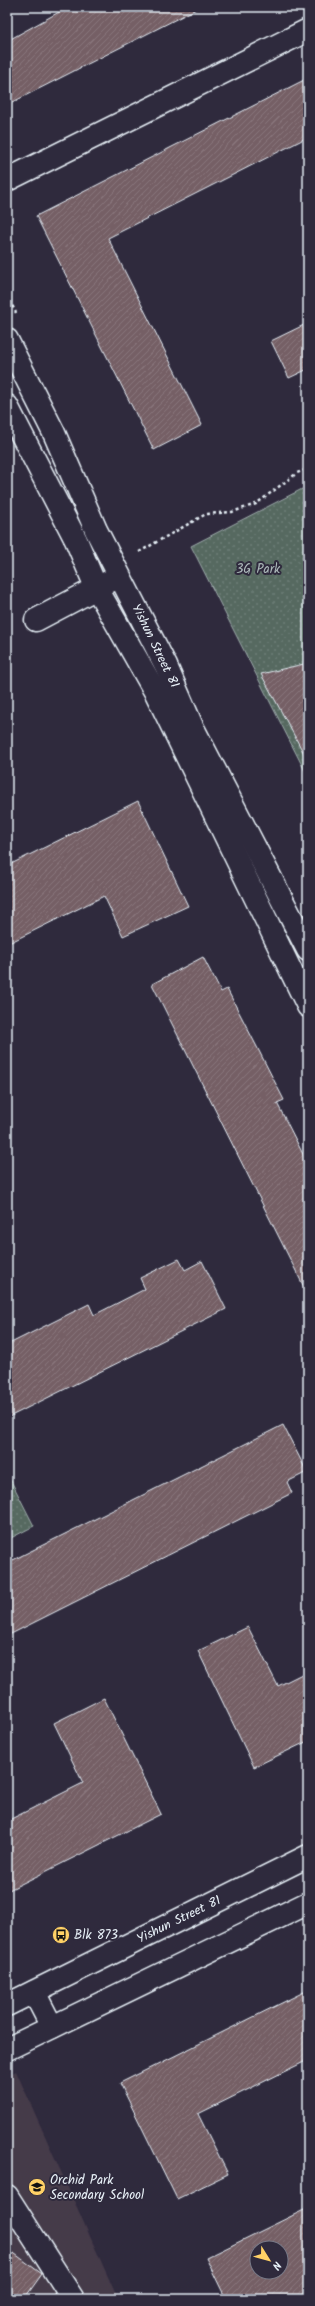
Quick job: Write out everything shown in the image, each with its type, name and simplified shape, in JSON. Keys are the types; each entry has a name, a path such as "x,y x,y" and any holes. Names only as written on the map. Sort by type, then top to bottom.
{"street":[{"path":"7,180 308,30"},
{"name":"Yishun Street 81","path":"7,340 54,433 96,530 139,611 183,730 308,1006"},
{"name":"Yishun Street 81","path":"7,406 76,540 96,587 116,624 156,693 183,730 308,950"},
{"path":"76,540 96,530"},
{"path":"36,620 96,587 120,577"},
{"path":"116,624 139,611"},
{"name":"Yishun Street 81","path":"7,2005 308,1856"},
{"path":"7,2049 308,1903"},
{"path":"34,1992 52,2027"},
{"path":"7,2196 73,2299"}],"path":[{"path":"134,555 206,514 232,512 256,504 297,473 308,468"}],"shaded area":[{"name":"Orchid Park Secondary School","path":"16,2071 118,2299 7,2299 7,2076"}],"green space":[{"name":"3G Park","path":"308,486 308,777 191,546"},
{"path":"7,1473 34,1526 7,1540"}],"building":[{"path":"68,7 200,7 7,105 7,41"},
{"path":"308,78 308,137 108,238 202,425 154,450 36,216"},
{"path":"308,323 308,369 289,378 271,341"},
{"path":"308,663 308,761 261,674"},
{"path":"138,801 188,906 123,936 104,896 7,944 7,866"},
{"path":"203,957 221,992 227,989 284,1100 277,1103 308,1164 308,1295 152,984"},
{"path":"179,1259 185,1270 202,1261 226,1309 7,1418 7,1345 89,1304 94,1315 145,1289 140,1278"},
{"path":"283,1425 307,1472 287,1482 292,1493 7,1636 7,1563"},
{"path":"248,1627 278,1686 308,1671 308,1741 254,1767 198,1651"},
{"path":"104,1698 161,1814 7,1891 7,1821 83,1783 54,1723"},
{"path":"308,1990 308,2060 198,2114 228,2174 177,2199 120,2083"},
{"path":"308,2208 308,2299 226,2299 206,2258"},
{"path":"7,2248 42,2274 24,2299 7,2299"}],"place":[{"name":"Blk 873","path":"61,1935"},
{"name":"Orchid Park Secondary School","path":"37,2187"}]}
